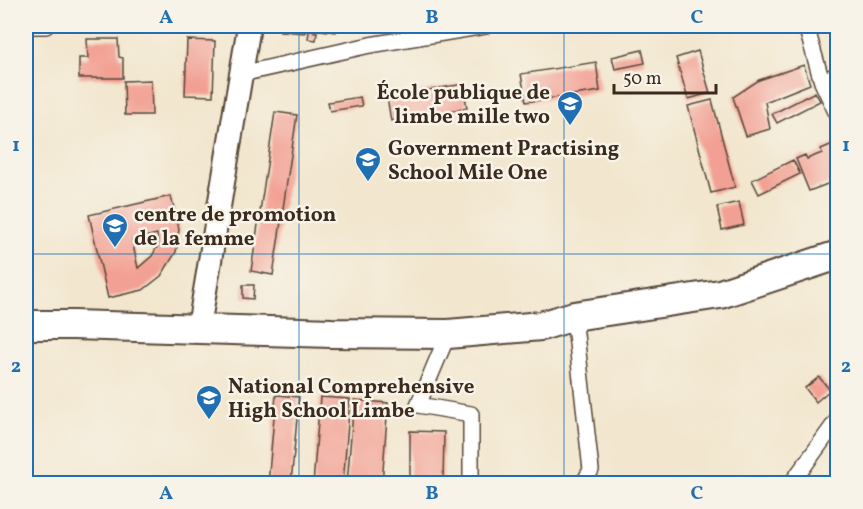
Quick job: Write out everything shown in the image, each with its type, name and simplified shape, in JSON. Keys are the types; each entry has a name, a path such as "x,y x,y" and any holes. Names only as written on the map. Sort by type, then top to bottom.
{"highway":[{"path":"26,325 448,334 541,326 574,315 720,294 837,255"}],"street":[{"path":"26,26 46,26"},
{"path":"199,327 249,26"},
{"path":"241,74 370,45 485,26"},
{"path":"806,26 822,82 837,116"},
{"path":"822,82 837,74"},
{"path":"574,315 591,470 583,483"},
{"path":"448,334 418,405 471,414 471,483"},
{"path":"791,483 837,419"}],"building":[{"path":"280,26 306,26 305,33 280,31"},
{"path":"312,26 337,26 336,32 312,29"},
{"path":"309,31 317,32 316,40 308,39"},
{"path":"87,39 118,39 119,57 123,58 123,78 79,78 79,58 88,58"},
{"path":"187,40 215,41 213,96 185,95"},
{"path":"642,50 645,63 615,69 612,57"},
{"path":"698,51 710,93 688,99 676,58"},
{"path":"838,54 838,71 836,71 831,56"},
{"path":"596,62 600,91 526,102 521,74"},
{"path":"804,65 810,84 765,102 770,129 746,136 733,97 759,80"},
{"path":"151,80 152,115 125,115 124,81"},
{"path":"463,84 467,108 391,121 387,97"},
{"path":"815,92 820,101 777,123 772,114"},
{"path":"360,97 362,106 330,111 328,102"},
{"path":"712,100 735,187 711,193 688,106"},
{"path":"275,112 297,115 273,275 251,271"},
{"path":"835,143 838,149 838,180 809,191 796,159 805,155 807,159 822,153 821,149"},
{"path":"793,160 800,174 759,194 752,180"},
{"name":"centre de promotion de la femme","path":"171,196 179,229 176,252 161,276 143,290 108,298 89,215","holes":["157,234 158,245 152,256 138,268 132,240"]},
{"path":"739,202 744,225 722,230 717,207"},
{"path":"243,285 254,285 253,299 243,298"},
{"path":"819,377 830,390 816,402 805,388"},
{"path":"276,395 299,397 291,484 268,484"},
{"path":"320,397 350,399 343,484 313,484"},
{"path":"354,400 388,403 382,484 347,484"},
{"path":"410,431 444,432 443,484 410,484"},
{"path":"775,478 783,484 770,484"}],"place":[{"name":"École publique de limbe mille two","path":"570,127"},
{"name":"Government Practising School Mile One","path":"368,183"},
{"name":"centre de promotion de la femme","path":"115,249"},
{"name":"National Comprehensive High School Limbe","path":"209,421"}]}
